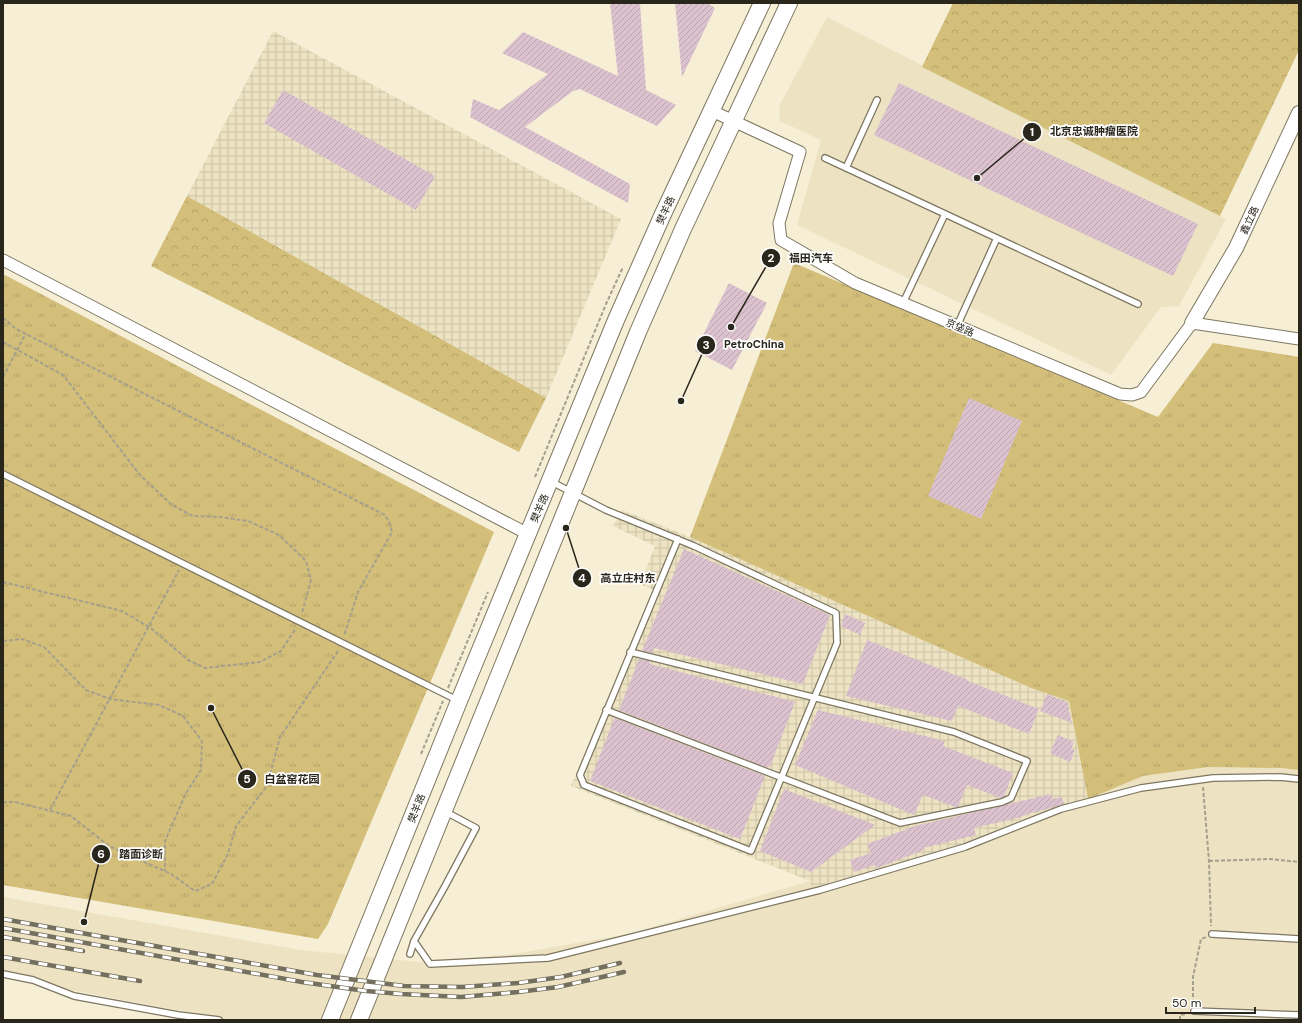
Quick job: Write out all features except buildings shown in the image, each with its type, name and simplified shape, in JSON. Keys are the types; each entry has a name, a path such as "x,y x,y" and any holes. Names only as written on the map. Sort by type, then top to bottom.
{"main road":[{"name":"樊羊路","path":"330,1020 613,327 663,214 762,3"},
{"path":"359,1020 638,332 682,229 789,3"}],"street":[{"name":"京垡路","path":"712,111 800,152 779,223 781,240 855,283 1120,394 1132,395 1141,392 1192,323"},
{"name":"鑫立路","path":"1192,323 1236,248 1299,113"},
{"path":"3,260 528,534"},
{"path":"1192,323 1299,339"}],"lane":[{"path":"846,168 877,100"},
{"path":"825,158 1138,304"},
{"path":"902,303 945,214"},
{"path":"957,326 997,238"},
{"path":"3,474 459,701"},
{"path":"550,481 606,510 678,539 836,613 836,644 751,851 584,785 580,774 678,539"},
{"path":"606,710 900,823 1002,802 1011,798 1027,761 954,732 630,652"},
{"path":"414,941 430,964 548,958 820,890 965,847 1062,809 1141,788 1213,778 1280,777 1299,779"},
{"path":"410,954 414,941 476,828 444,811"},
{"path":"1212,934 1299,939"},
{"path":"3,974 33,980 74,996 178,1015 219,1020"},
{"path":"1194,1011 1299,1015"}],"path":[{"path":"3,318 16,329 385,515 390,522 392,532 358,592 342,643 280,737 267,786 236,826 228,854 212,884 195,890 165,871 109,846 71,816 15,802 3,802"},
{"path":"3,378 26,333"},
{"path":"3,342 63,375 140,475 172,505 193,516 220,517 248,521 280,535 306,562 311,580 299,621 292,636 281,651 260,662 205,668 188,660 148,627 122,611 3,582"},
{"path":"50,810 183,563"},
{"path":"3,641 22,639 44,647 86,690 110,699 159,706 183,716 202,740 201,770 186,793 165,841 165,871"},
{"path":"1180,1020 1180,1015 1194,1011 1192,977 1201,939 1212,934 1209,861 1202,780"},
{"path":"1209,861 1270,859 1299,862"}],"shaded area":[{"path":"827,17 1226,219 1179,306 1161,307 1111,375 797,225 821,140 780,121 779,106"},
{"path":"273,31 621,219 546,398 187,196"},
{"path":"622,510 690,537 1031,688 1069,701 1088,799 1033,814 964,843 813,889 810,881 571,786 654,590 640,584 655,546 613,526"},
{"path":"1208,767 1281,768 1299,770 1299,1020 228,1020 3,977 3,897 301,950 419,962 513,954 628,934 810,881 813,889 964,843 1033,814 1088,799 1143,776"}],"green space":[{"path":"953,3 1299,3 1299,50 1220,216 922,67"},
{"path":"187,196 546,398 519,452 151,266"},
{"path":"794,263 1158,417 1213,343 1299,357 1299,770 1281,768 1208,767 1143,776 1088,799 1069,701 1031,688 690,537"},
{"path":"3,274 494,532 328,924 318,939 3,885"}],"railway":[{"path":"3,919 317,975 404,986 462,987 518,983 561,977 620,963"},
{"path":"3,928 302,982 366,991 401,994 461,997 518,992 558,987 624,972"},
{"path":"3,937 83,951"},
{"path":"3,957 140,981"}],"place":[{"name":"北京忠诚肿瘤医院","path":"977,178"},
{"name":"福田汽车","path":"731,327"},
{"name":"PetroChina","path":"681,401"},
{"name":"高立庄村东","path":"566,528"},
{"name":"白盆窑花园","path":"211,708"},
{"name":"踏面诊断","path":"84,922"}]}
